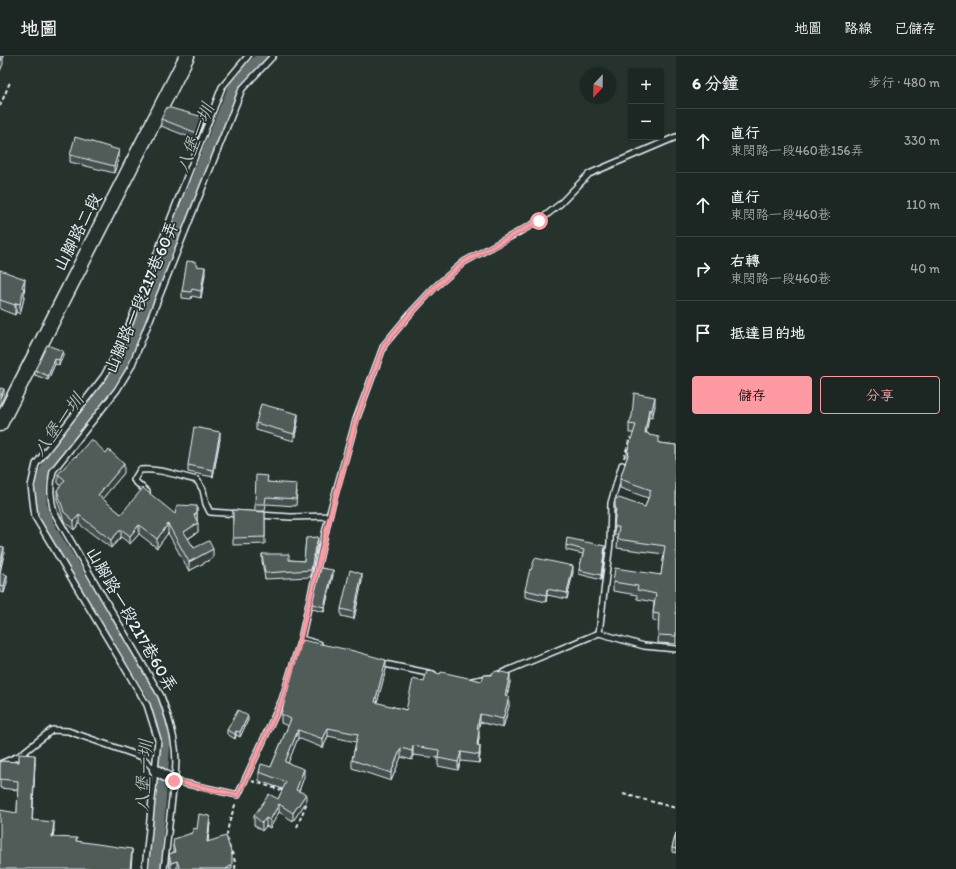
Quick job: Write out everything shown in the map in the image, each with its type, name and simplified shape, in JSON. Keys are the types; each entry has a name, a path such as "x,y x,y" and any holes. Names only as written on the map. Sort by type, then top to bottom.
{"main road":[{"name":"山腳路二段","path":"0,424 187,56"}],"street":[{"path":"155,770 174,781"}],"lane":[{"path":"145,869 158,740 147,706 35,517 31,486 36,464 104,376 122,343 222,87 248,56"},
{"name":"山腳路一段217巷60弄","path":"164,869 177,766 172,724 161,696 54,512 50,499 51,483 53,471 117,390 131,367 242,89 273,56"},
{"path":"174,781 238,795 282,700 300,639 330,516 356,420 384,345 434,288 464,262 539,221 560,204 589,174 676,137"},
{"path":"599,633 610,543 611,503 622,465"},
{"path":"150,494 134,480 140,470 147,469 197,480 203,490 206,504 210,512 247,514"},
{"path":"254,514 291,517 330,516"},
{"path":"462,680 470,682 488,679 599,633 644,646 676,649"},
{"path":"300,639 323,646"},
{"path":"375,662 441,676"},
{"path":"0,764 19,756 52,730 57,730 68,731 142,757 155,770"}],"path":[{"path":"0,106 10,82"},
{"path":"622,465 630,437"},
{"path":"245,779 287,792"},
{"path":"623,794 676,808"},
{"path":"235,869 235,858 228,843 227,836 238,795"},
{"path":"297,827 308,802 301,796"}],"building":[{"path":"167,107 203,117 197,133 161,119"},
{"path":"75,137 119,150 114,166 70,155"},
{"path":"187,261 196,262 196,266 205,267 201,291 192,289 191,292 182,291"},
{"path":"0,270 25,279 22,287 24,288 20,304 16,303 15,305 0,300"},
{"path":"47,345 63,351 59,360 55,359 48,376 35,370"},
{"path":"0,388 4,389 0,398"},
{"path":"634,393 655,397 652,410 649,409 645,433 659,437 659,443 676,445 676,636 658,635 659,614 653,613 656,594 637,590 638,586 613,582 615,568 661,575 665,546 617,539 619,527 614,527 616,508 615,499 619,498 645,507 651,490 620,479 636,425 629,424 632,416"},
{"path":"261,404 298,414 294,434 256,423"},
{"path":"194,427 220,432 213,470 188,465"},
{"path":"91,439 106,453 109,450 124,464 98,495 121,514 143,488 175,514 177,505 197,506 197,513 194,515 198,523 184,532 194,548 209,541 213,549 189,562 168,524 157,539 139,525 130,536 121,529 111,540 79,515 74,521 64,512 57,490 65,480 58,474 75,456 76,457"},
{"path":"256,475 268,476 267,482 297,484 296,499 266,497 265,504 255,504"},
{"path":"233,510 265,512 265,537 233,538"},
{"path":"318,537 311,570 265,573 262,554 289,554 289,560 304,561 306,538"},
{"path":"567,538 605,546 601,575 579,570 584,550 566,545"},
{"path":"0,546 4,547 0,566"},
{"path":"535,558 573,566 567,593 547,589 546,595 525,590 530,569 531,570"},
{"path":"321,568 333,570 324,607 312,604"},
{"path":"350,570 362,574 354,612 341,609"},
{"path":"0,572 7,575 4,586 0,585"},
{"path":"302,640 354,651 386,660 375,702 406,710 413,679 424,682 427,670 440,674 441,672 482,681 484,675 491,675 497,671 510,674 505,696 509,697 503,719 480,714 477,729 479,730 477,745 480,746 479,755 461,752 458,762 438,758 439,750 413,746 412,751 401,748 391,773 352,760 358,734 328,728 323,739 298,730 285,762 304,769 296,790 306,794 293,813 279,804 270,820 266,818 262,823 254,816 269,794 278,799 286,782 259,772 261,764 271,767 291,719 281,714"},
{"path":"238,710 248,716 240,732 236,731 235,734 227,730"},
{"path":"19,754 35,755 32,820 54,822 52,837 77,838 76,841 132,849 130,869 0,869 0,810 17,813 18,781 0,779 0,761 19,762"},
{"path":"199,814 210,816 207,842 226,836 232,855 232,865 226,869 180,869 177,861 171,863 169,854 175,852 173,845 174,839 192,833 193,828 197,829"},
{"path":"676,833 676,849 672,848"}],"waterway":[{"name":"八堡一圳","path":"155,869 165,740 153,695 50,528 41,504 41,481 48,464 108,386 122,365 233,89 262,56"}],"route":[{"path":"174,781 238,795 282,700 300,639 330,516 356,420 384,345 434,288 464,262 539,221"}]}
